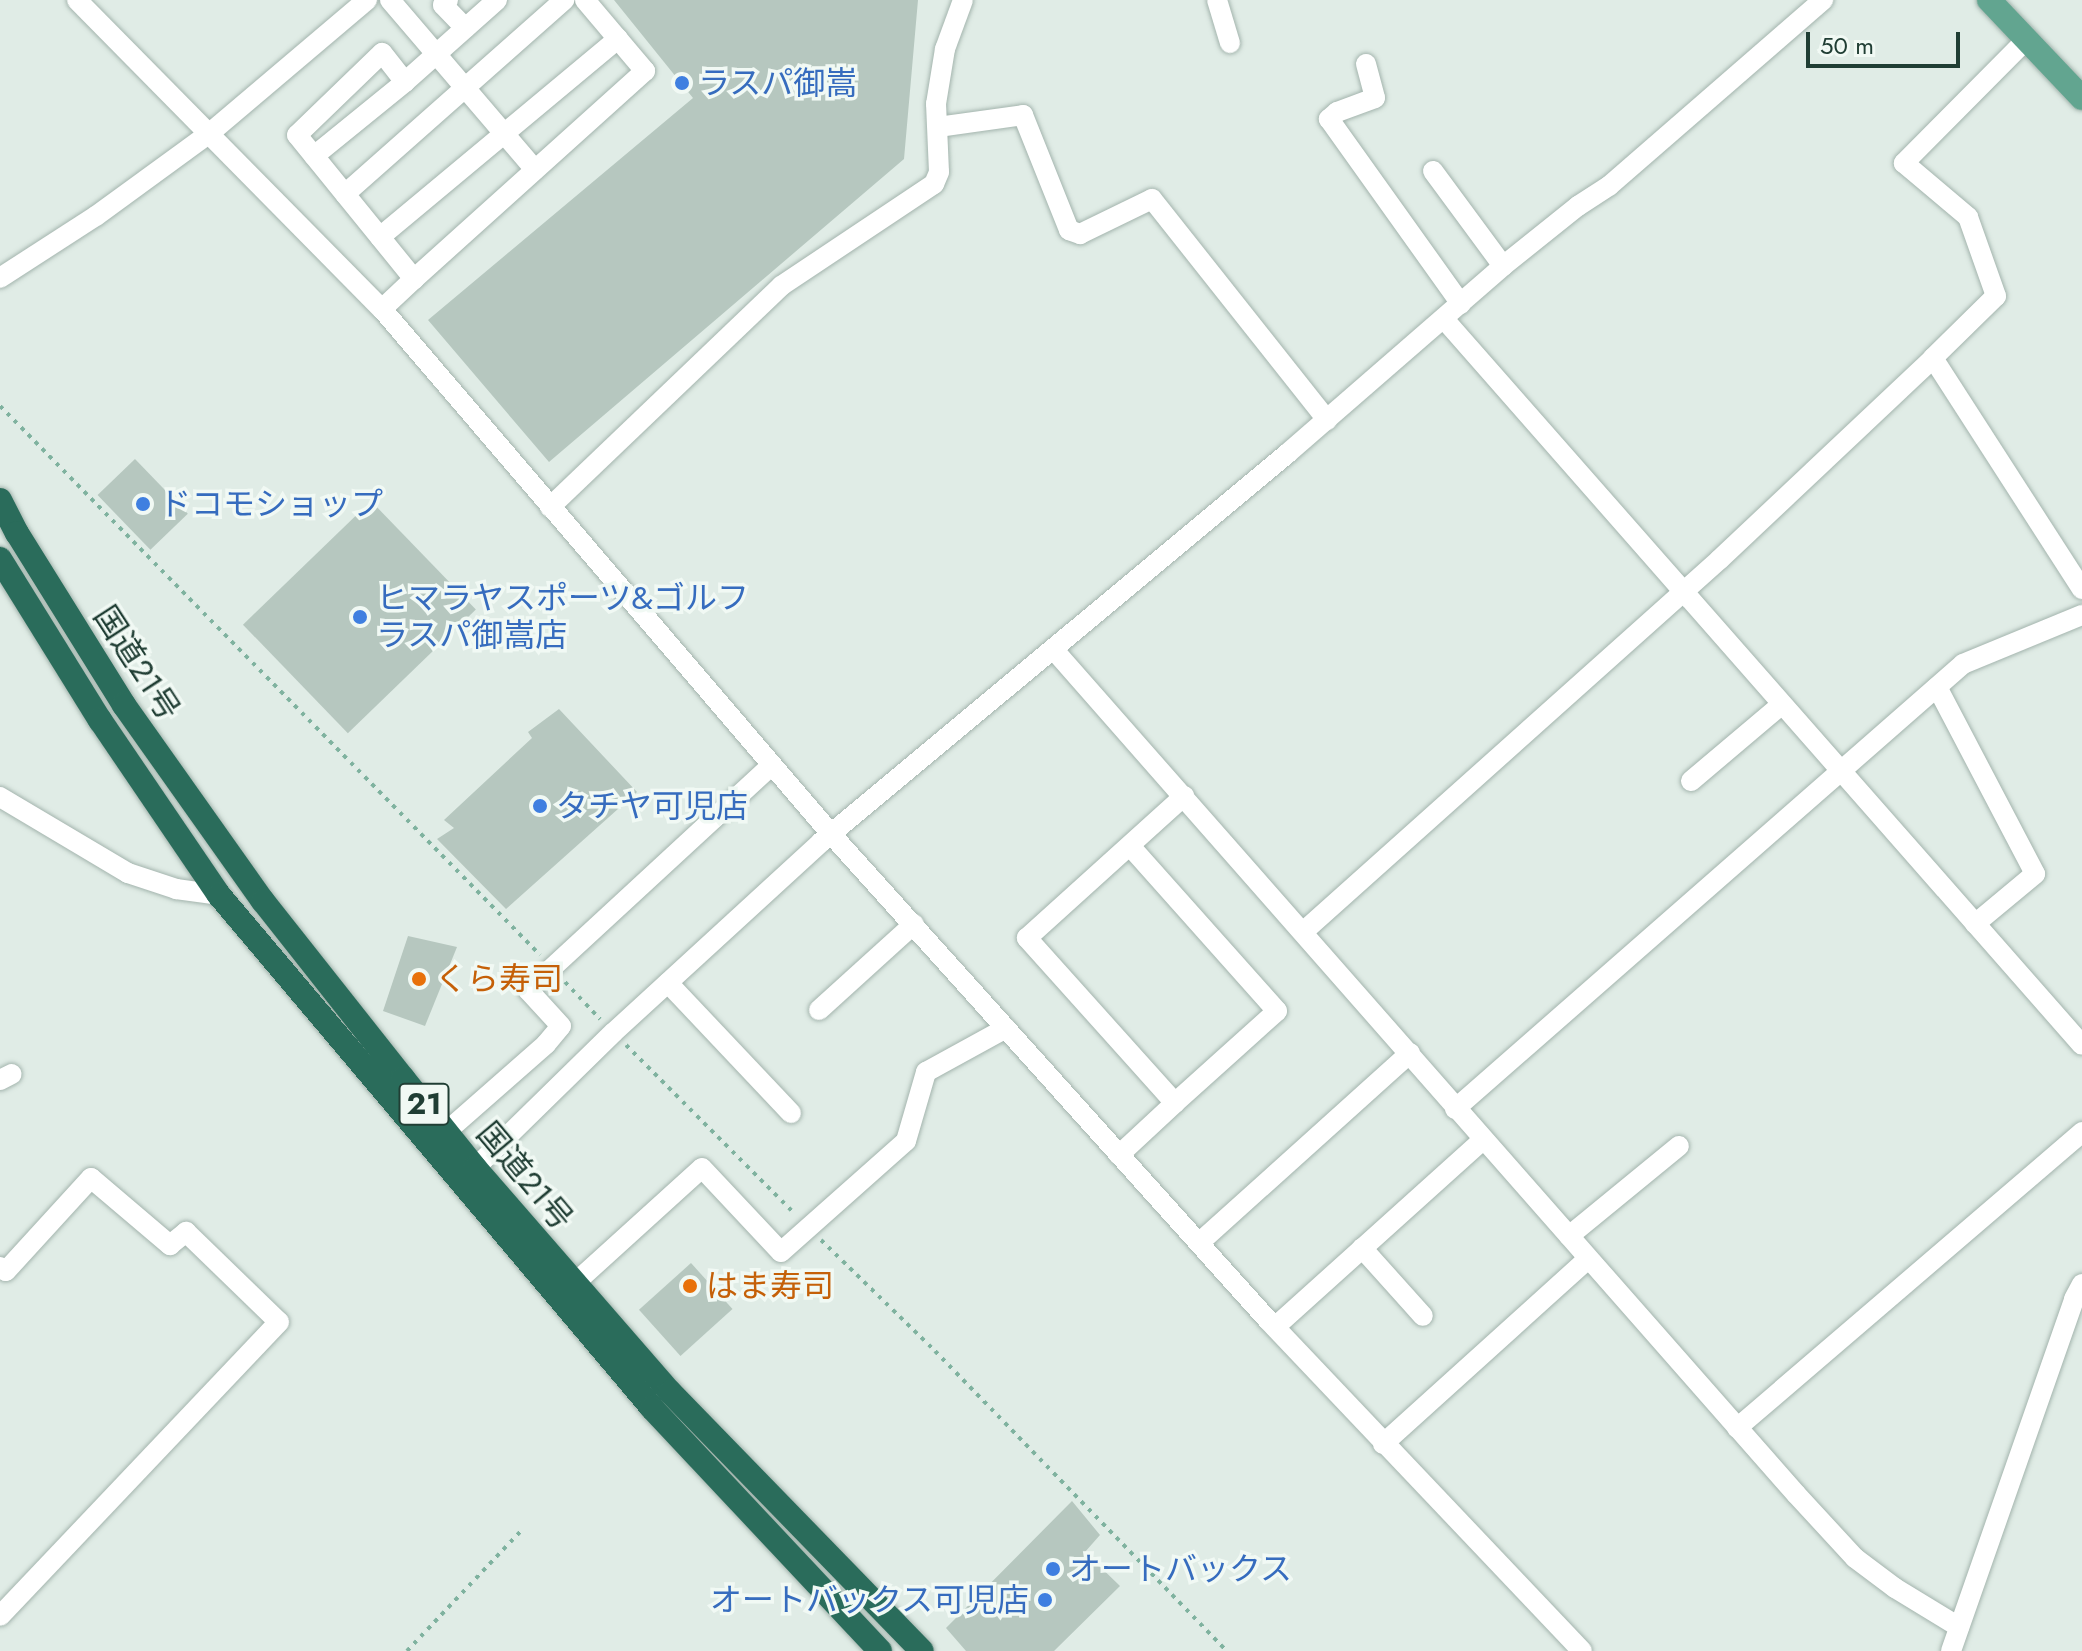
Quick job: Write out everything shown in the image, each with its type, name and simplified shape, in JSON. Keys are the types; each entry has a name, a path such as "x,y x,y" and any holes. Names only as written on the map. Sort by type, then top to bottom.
{"highway":[{"name":"国道21号","path":"0,500 17,533 132,717 263,901 446,1132 670,1392 922,1651"},
{"name":"国道21号","path":"0,559 100,720 219,895 652,1408 880,1651"}],"main road":[{"path":"1993,2 2082,98"}],"street":[{"path":"77,0 382,309 832,835 1275,1327 1582,1651"},
{"path":"0,278 96,216 210,133 367,0"},
{"path":"390,0 535,170"},
{"path":"448,0 443,5 465,28"},
{"path":"314,156 405,82 497,0"},
{"path":"345,194 564,0"},
{"path":"382,309 645,71 585,0"},
{"path":"550,507 781,286 934,184 939,172 936,104 945,49 963,0"},
{"path":"1217,0 1230,43"},
{"path":"475,1168 614,1032 832,835 1327,420 1503,266 1578,206 1609,186 1823,0"},
{"path":"380,237 618,39"},
{"path":"1303,932 1682,593 1996,296 1968,217 1904,163 2027,39"},
{"path":"405,82 382,53 297,135 414,279"},
{"path":"1366,64 1375,98 1337,112 1329,119 1461,304"},
{"path":"938,127 1023,115 1069,230 1080,234 1152,199 1327,420"},
{"path":"1433,171 1503,266"},
{"path":"1444,319 2082,1045"},
{"path":"1933,358 2082,589"},
{"path":"1455,1109 1963,664 2082,615"},
{"path":"1054,650 1410,1053 1455,1109 1855,1558 1895,1588 1959,1627"},
{"path":"1937,687 2035,874 1975,924"},
{"path":"1691,781 1781,705"},
{"path":"446,1132 546,1044 561,1026 528,990 772,765"},
{"path":"1175,1103 1027,938 1184,796"},
{"path":"0,797 128,873 176,889 219,895"},
{"path":"1119,1155 1277,1011 1130,846"},
{"path":"819,1010 914,924"},
{"path":"668,983 791,1113"},
{"path":"575,1283 702,1168 781,1252 906,1141 926,1072 1006,1028"},
{"path":"1199,1243 1410,1053"},
{"path":"1737,1428 2082,1132"},
{"path":"1275,1327 1483,1140"},
{"path":"1569,1236 1679,1146"},
{"path":"0,1267 6,1271 91,1178 170,1245 186,1232 279,1322 0,1616"},
{"path":"1362,1248 1423,1316"},
{"path":"1383,1444 1588,1259"},
{"path":"1951,1651 2074,1299 2082,1284"}],"path":[{"path":"0,406 614,1032 935,1351 1227,1651"},
{"path":"407,1651 522,1530"}],"building":[{"path":"614,0 918,0 904,159 549,462 428,320 693,98"},
{"name":"ドコモショップ","path":"135,459 188,514 150,550 98,495"},
{"name":"ヒマラヤスポーツ&ゴルフ ラスパ御嵩店","path":"371,501 476,610 348,733 243,625"},
{"name":"タチヤ可児店","path":"559,709 637,792 506,909 437,839 454,828 444,820 532,738 528,732"},
{"name":"くら寿司","path":"408,936 457,947 425,1026 383,1011"},
{"name":"はま寿司","path":"691,1263 732,1309 680,1356 639,1310"},
{"name":"オートバックス","path":"1072,1501 1100,1535 1085,1552 1120,1586 1054,1651 966,1651 946,1628"}],"place":[{"name":"ラスパ御嵩","path":"682,83"},
{"name":"ドコモショップ","path":"143,504"},
{"name":"ヒマラヤスポーツ&ゴルフ ラスパ御嵩店","path":"360,617"},
{"name":"タチヤ可児店","path":"540,806"},
{"name":"くら寿司","path":"419,979"},
{"name":"はま寿司","path":"690,1286"},
{"name":"オートバックス","path":"1053,1569"},
{"name":"オートバックス可児店","path":"1045,1600"}]}
